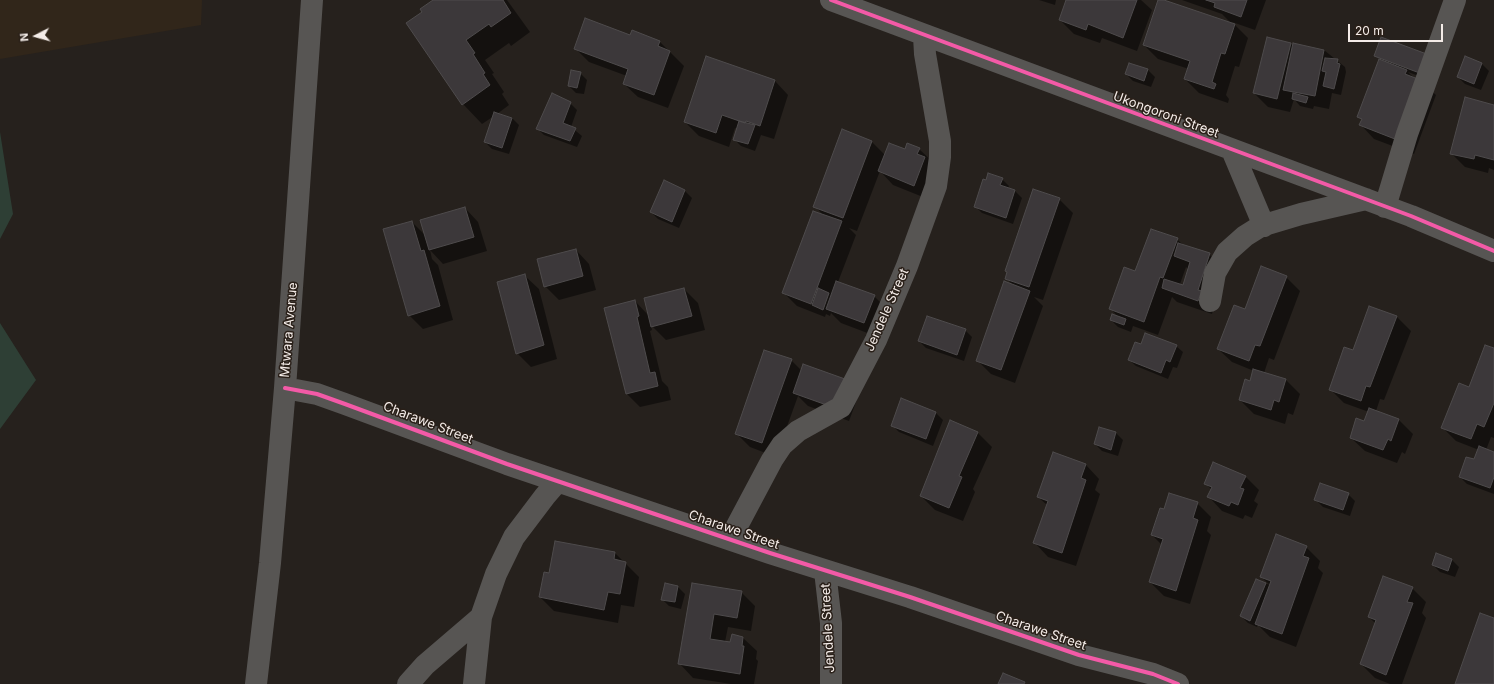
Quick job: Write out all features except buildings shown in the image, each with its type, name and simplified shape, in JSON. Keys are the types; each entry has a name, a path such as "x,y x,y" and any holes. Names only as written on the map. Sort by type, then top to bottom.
{"street":[{"name":"Mtwara Avenue","path":"256,684 270,563 285,388 312,0"},
{"name":"Ukongoroni Street","path":"831,0 924,36 1375,203 1494,251"},
{"path":"1210,301 1215,273 1227,252 1245,236 1264,226 1301,214 1375,203 1407,134 1455,0"},
{"name":"Jendele Street","path":"730,539 772,460 782,446 798,431 841,407 876,340 907,266 936,186 940,157 940,141 925,54 924,36"},
{"path":"1232,150 1264,226"},
{"name":"Charawe Street","path":"285,388 317,394 507,464 1079,655 1153,674 1178,684"},
{"path":"474,684 481,617 496,574 514,537 544,496 558,481"},
{"name":"Jendele Street","path":"825,571 831,623 831,684"},
{"path":"408,684 425,665 481,617"}],"shaded area":[{"path":"0,0 202,0 201,25 0,59"}],"green space":[{"path":"0,132 13,214 0,239"},
{"path":"0,323 36,380 0,429"}],"cycle path":[{"path":"831,0 1411,216 1494,251"},
{"path":"285,388 317,394 507,464 770,553 910,597 1079,655 1153,674 1178,684"}]}
